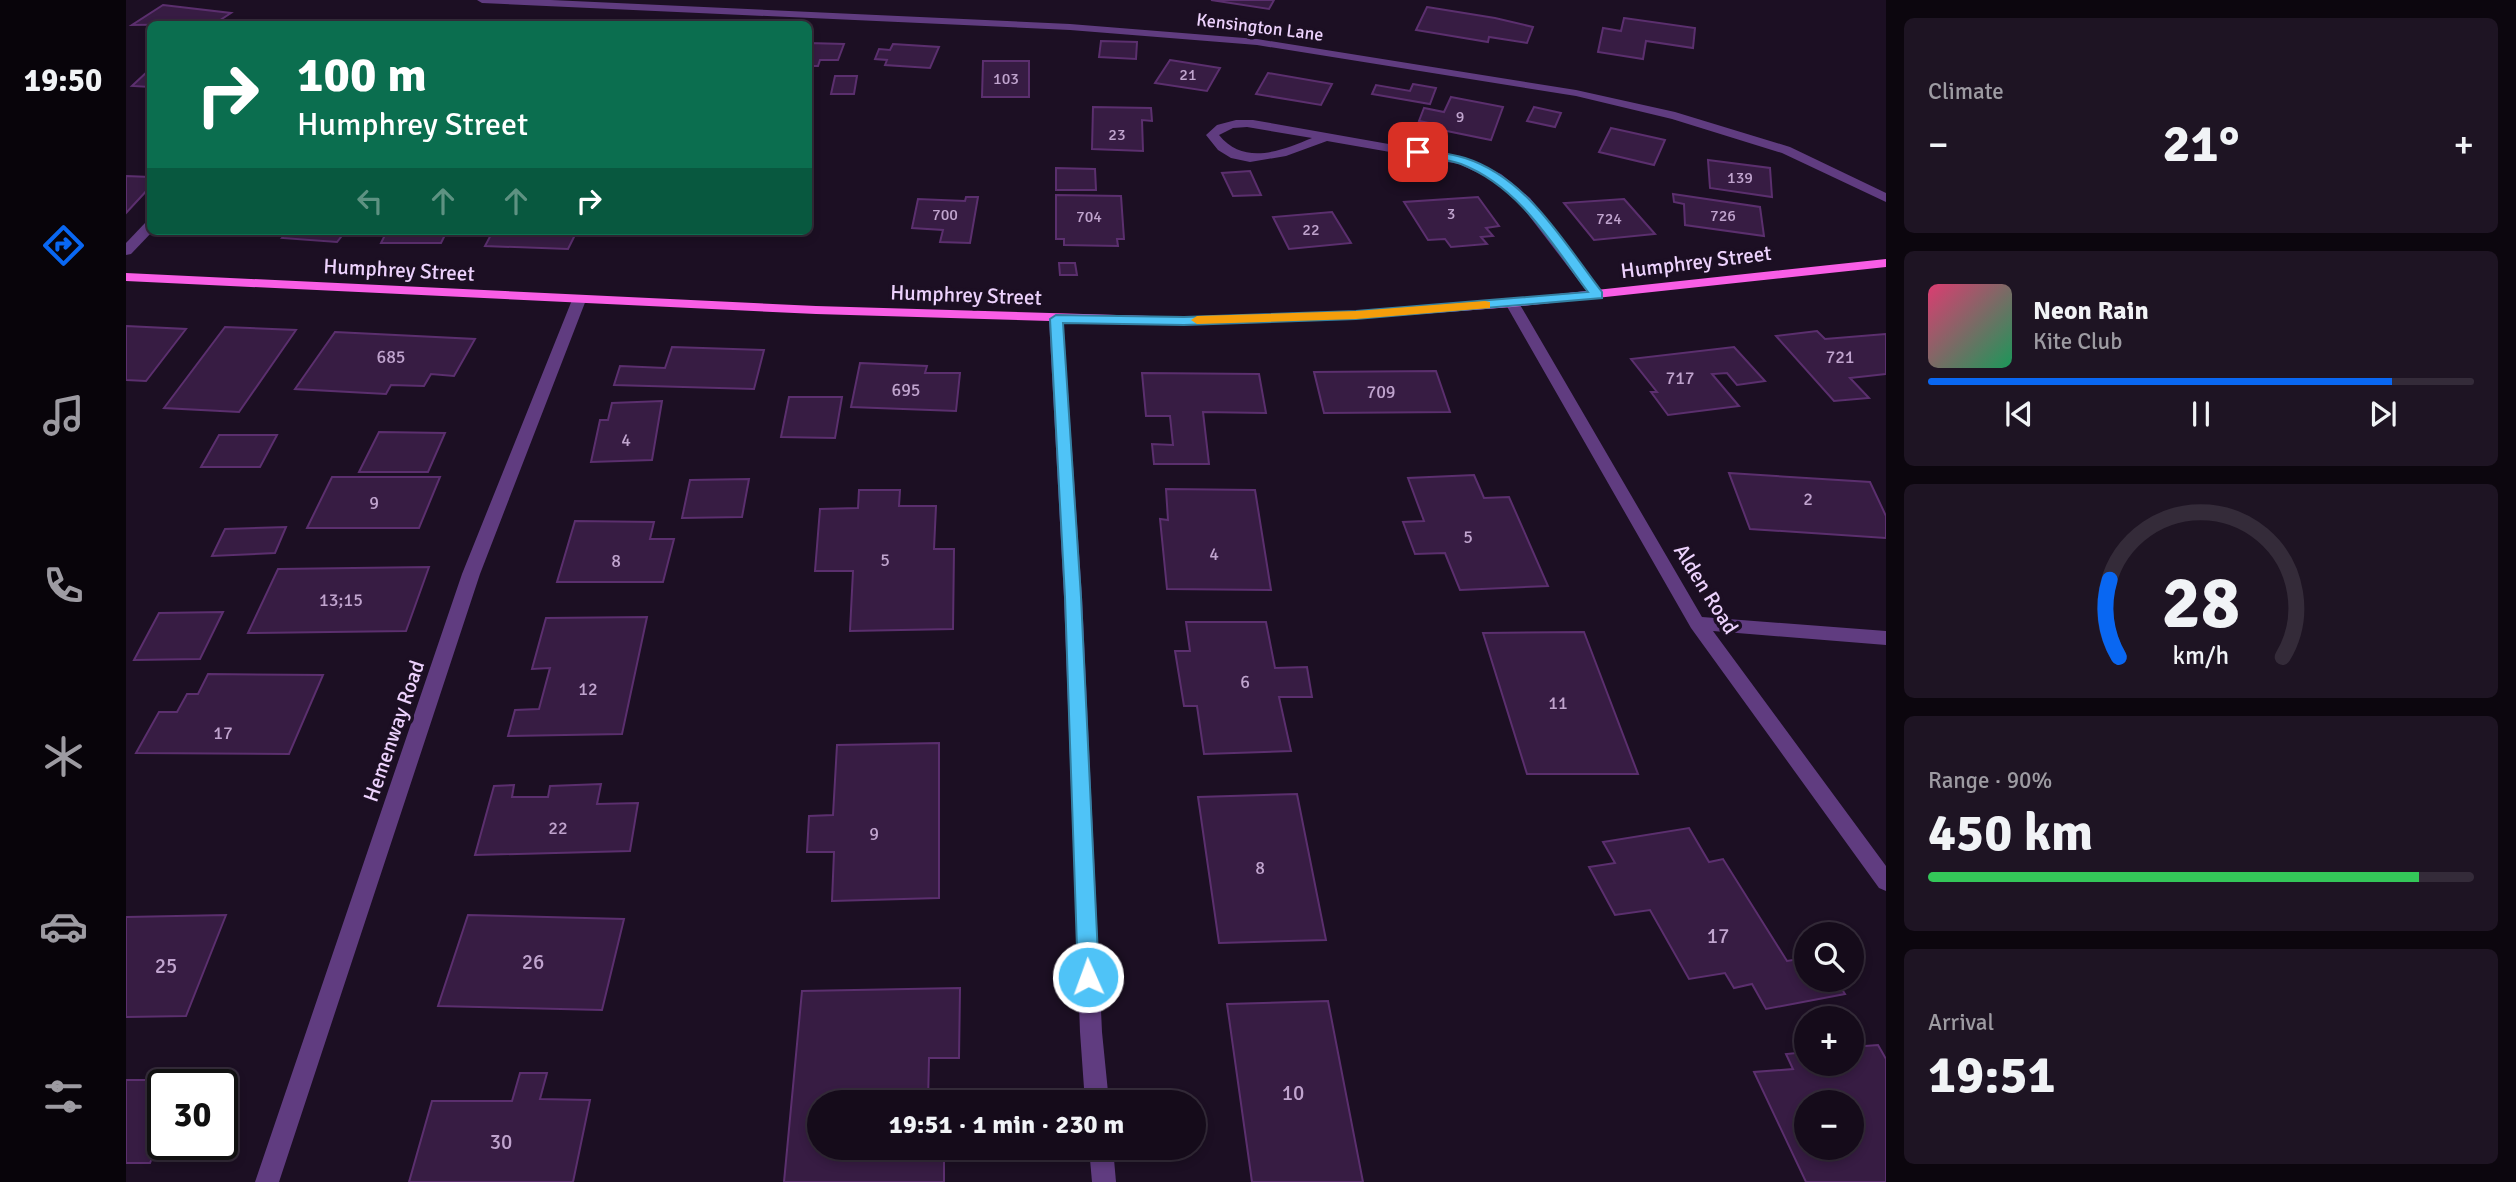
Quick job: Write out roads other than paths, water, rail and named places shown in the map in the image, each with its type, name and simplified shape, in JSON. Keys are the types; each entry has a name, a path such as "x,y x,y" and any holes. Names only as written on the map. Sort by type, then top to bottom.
{"main road":[{"name":"Humphrey Street","path":"126,277 579,300 1056,319 1184,321 1343,316 1512,303 1886,263"}],"street":[{"name":"Kensington Lane","path":"482,0 1070,27 1257,42 1576,93 1675,116 1786,150 1886,198"},
{"path":"1326,137 1298,148 1255,159 1235,156 1217,145 1212,135 1222,126 1235,122 1326,137 1462,161 1497,177 1525,201 1597,295"},
{"path":"126,251 147,229"},
{"name":"Hemenway Road","path":"267,1182 471,574 579,300"},
{"name":"Alden Road","path":"1512,303 1697,623 1886,882"},
{"path":"1056,319 1073,597 1091,1032 1096,1090"},
{"path":"1697,623 1886,638"},
{"path":"1102,1160 1104,1182"}]}
